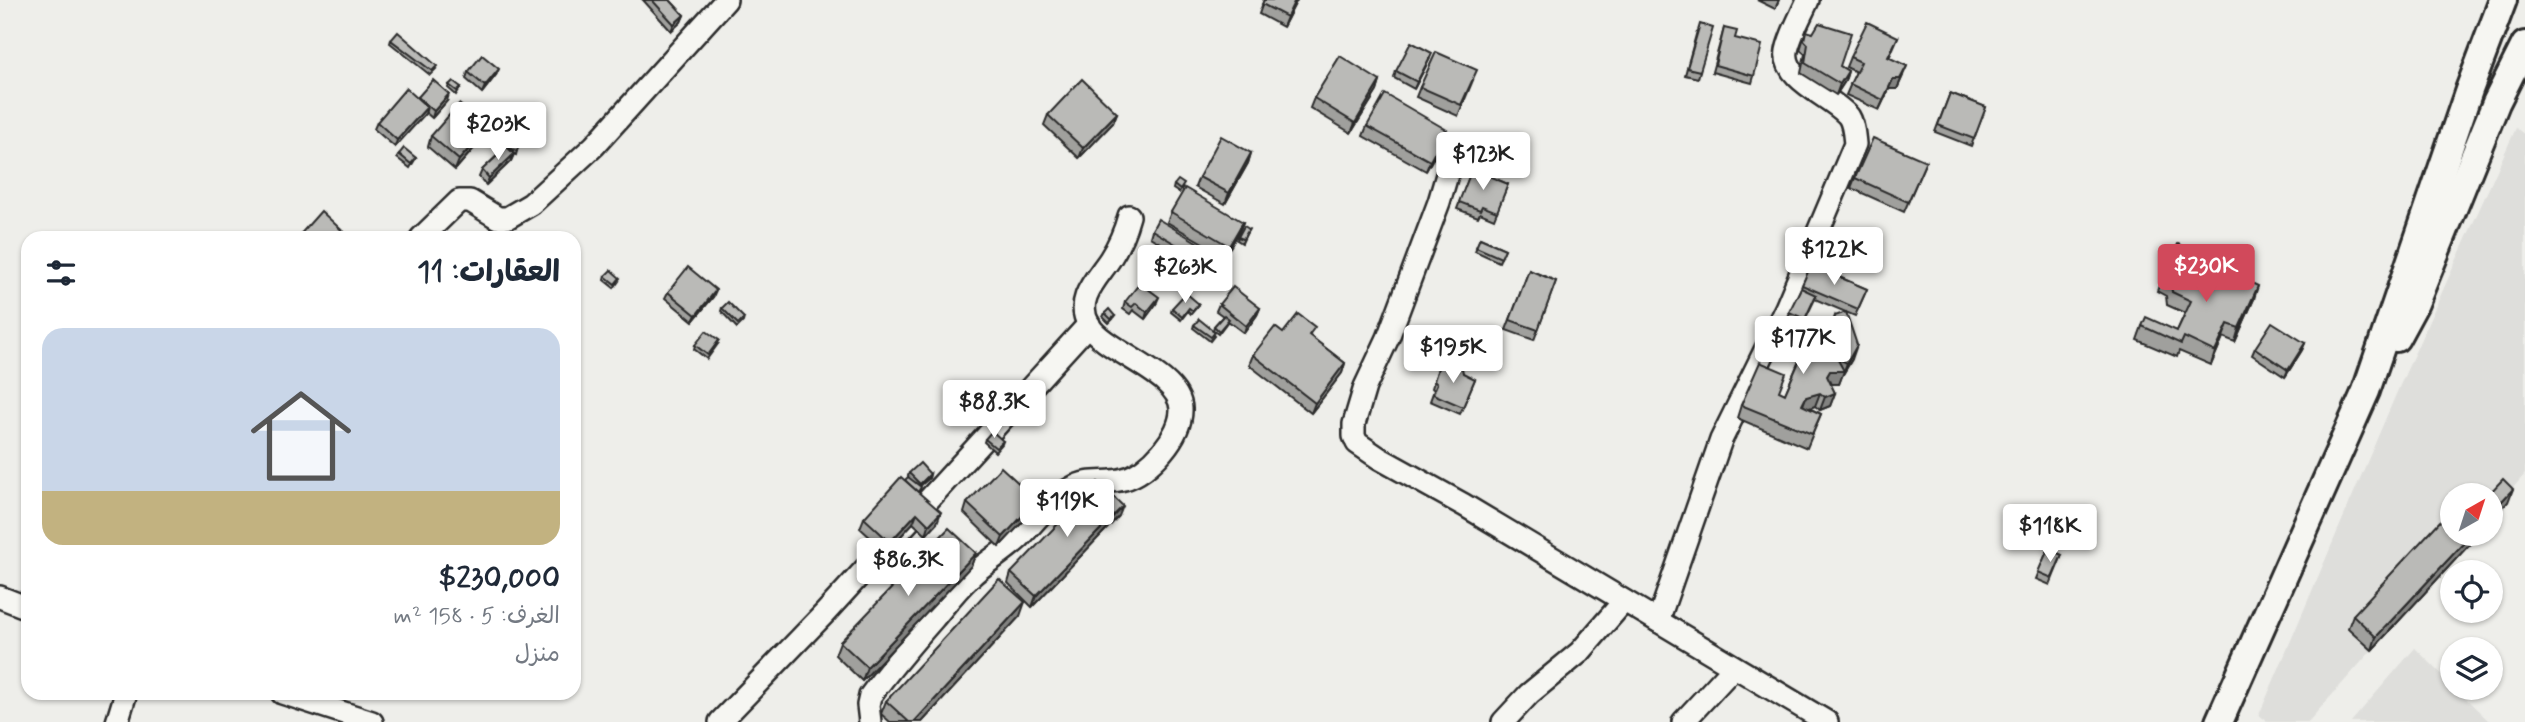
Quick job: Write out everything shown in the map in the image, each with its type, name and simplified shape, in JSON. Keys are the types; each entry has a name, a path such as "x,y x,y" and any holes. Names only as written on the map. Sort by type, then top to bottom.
{"main road":[{"path":"2219,722 2366,391 2460,116 2503,0"},
{"path":"2366,391 2415,303 2501,91 2525,45"},
{"path":"2501,91 2525,76"}],"street":[{"path":"428,231 459,201 470,201 498,218 507,219 531,204 594,146 726,0"},
{"path":"1658,621 1721,440 1786,308 1855,144 1849,117 1796,75 1788,64 1787,52 1808,0"},
{"path":"1445,146 1449,168 1439,202 1388,338 1365,387 1354,424 1353,436 1357,443 1827,722"},
{"path":"870,722 870,696 969,577 1018,539 1053,500 1074,486 1095,481 1124,480 1138,474 1156,459 1174,434 1181,408 1175,395 1146,365 1104,341 1088,324 1084,302 1089,288 1124,234 1129,216"},
{"path":"720,722 825,613 1088,324"},
{"path":"0,597 21,605"},
{"path":"1503,722 1529,694 1580,652 1624,601"},
{"path":"1683,722 1734,667"},
{"path":"117,722 124,700"},
{"path":"304,700 372,722"}],"shaded area":[{"path":"2516,128 2525,135 2525,474 2503,499 2503,483 2440,483 2440,546 2444,546 2372,650 2308,722 2268,722 2259,715 2397,392"},
{"path":"2415,648 2440,672 2440,700 2467,700 2490,722 2351,722"}],"building":[{"path":"652,0 670,0 684,15 674,24"},
{"path":"1264,0 1295,0 1287,17 1262,4"},
{"path":"1867,22 1898,37 1888,57 1907,66 1900,79 1893,79 1883,100 1850,84 1861,62 1850,57"},
{"path":"1819,23 1851,33 1840,66 1848,71 1840,84 1805,63 1808,44 1804,40 1806,31 1813,33"},
{"path":"1700,24 1713,28 1700,71 1687,68"},
{"path":"1724,28 1737,31 1735,38 1762,45 1754,76 1715,65"},
{"path":"398,32 437,66 432,71 391,40"},
{"path":"1411,42 1432,53 1417,82 1396,71"},
{"path":"1436,52 1477,70 1461,105 1420,87"},
{"path":"482,55 499,69 485,86 468,72"},
{"path":"1340,56 1380,81 1355,123 1314,98"},
{"path":"1082,79 1117,113 1083,148 1048,115"},
{"path":"433,80 449,94 434,111 418,97"},
{"path":"453,81 461,87 457,91 449,85"},
{"path":"406,88 427,107 397,140 377,122"},
{"path":"1950,93 1986,107 1974,139 1938,125"},
{"path":"1385,94 1447,130 1430,161 1367,126"},
{"path":"459,104 487,128 459,160 431,136"},
{"path":"515,121 526,125 517,151 506,147"},
{"path":"1221,136 1251,153 1229,193 1199,177"},
{"path":"1873,138 1926,161 1908,202 1855,178"},
{"path":"507,147 514,154 489,178 482,170"},
{"path":"404,148 416,158 411,164 399,154"},
{"path":"1472,169 1508,184 1497,212 1482,206 1480,210 1459,202"},
{"path":"1178,180 1184,184 1180,190 1174,185"},
{"path":"1185,188 1243,222 1229,246 1171,212"},
{"path":"321,211 342,231 303,231"},
{"path":"1158,219 1210,250 1204,261 1152,230"},
{"path":"1244,226 1249,229 1243,239 1238,237"},
{"path":"1480,238 1505,249 1501,258 1476,247"},
{"path":"2178,244 2190,249 2179,275 2204,286 2213,265 2258,286 2239,328 2228,324 2215,352 2184,337 2181,344 2142,326 2146,317 2177,331 2191,301 2172,292 2171,282 2162,278"},
{"path":"1811,265 1867,289 1858,309 1802,285"},
{"path":"688,267 716,290 696,315 668,292"},
{"path":"611,270 620,278 615,284 605,276"},
{"path":"1529,270 1556,281 1538,330 1510,320"},
{"path":"1140,283 1159,297 1147,312 1136,303 1132,307 1125,302"},
{"path":"1233,287 1260,308 1246,326 1219,304"},
{"path":"1801,288 1816,295 1805,319 1789,312"},
{"path":"1186,293 1199,304 1193,311 1189,308 1182,317 1172,308"},
{"path":"728,302 744,318 738,324 722,308"},
{"path":"1109,309 1115,316 1111,319 1105,313"},
{"path":"1846,312 1857,345 1847,363 1837,358 1844,371 1830,371 1827,376 1835,393 1825,397 1820,393 1806,397 1802,405 1821,414 1812,434 1741,405 1760,362 1786,373 1779,391 1785,394 1808,341 1804,335 1811,324 1833,327 1835,316"},
{"path":"1298,314 1315,327 1309,335 1345,363 1315,403 1253,355 1275,327 1283,333"},
{"path":"1224,315 1229,319 1219,331 1214,326"},
{"path":"1199,319 1215,332 1211,337 1194,325"},
{"path":"2272,322 2305,343 2288,370 2255,348"},
{"path":"706,331 719,340 708,355 695,345"},
{"path":"1439,365 1451,369 1453,365 1462,368 1463,373 1475,379 1463,407 1433,394"},
{"path":"992,431 1003,441 996,448 985,439"},
{"path":"920,463 930,474 920,484 909,473"},
{"path":"1001,467 1037,500 1003,537 967,503"},
{"path":"901,477 941,512 929,525 917,513 890,542 864,518"},
{"path":"908,477 921,487 918,492 905,480"},
{"path":"2503,479 2513,489 2503,500 2503,483 2499,483"},
{"path":"1098,482 1123,506 1036,596 1011,573"},
{"path":"2440,521 2440,546 2461,546 2448,560 2440,560 2440,568 2376,637 2353,615"},
{"path":"949,528 976,553 867,667 840,642"},
{"path":"2048,549 2062,555 2052,578 2038,572"},
{"path":"999,579 1025,602 914,722 909,722 886,701"}]}
